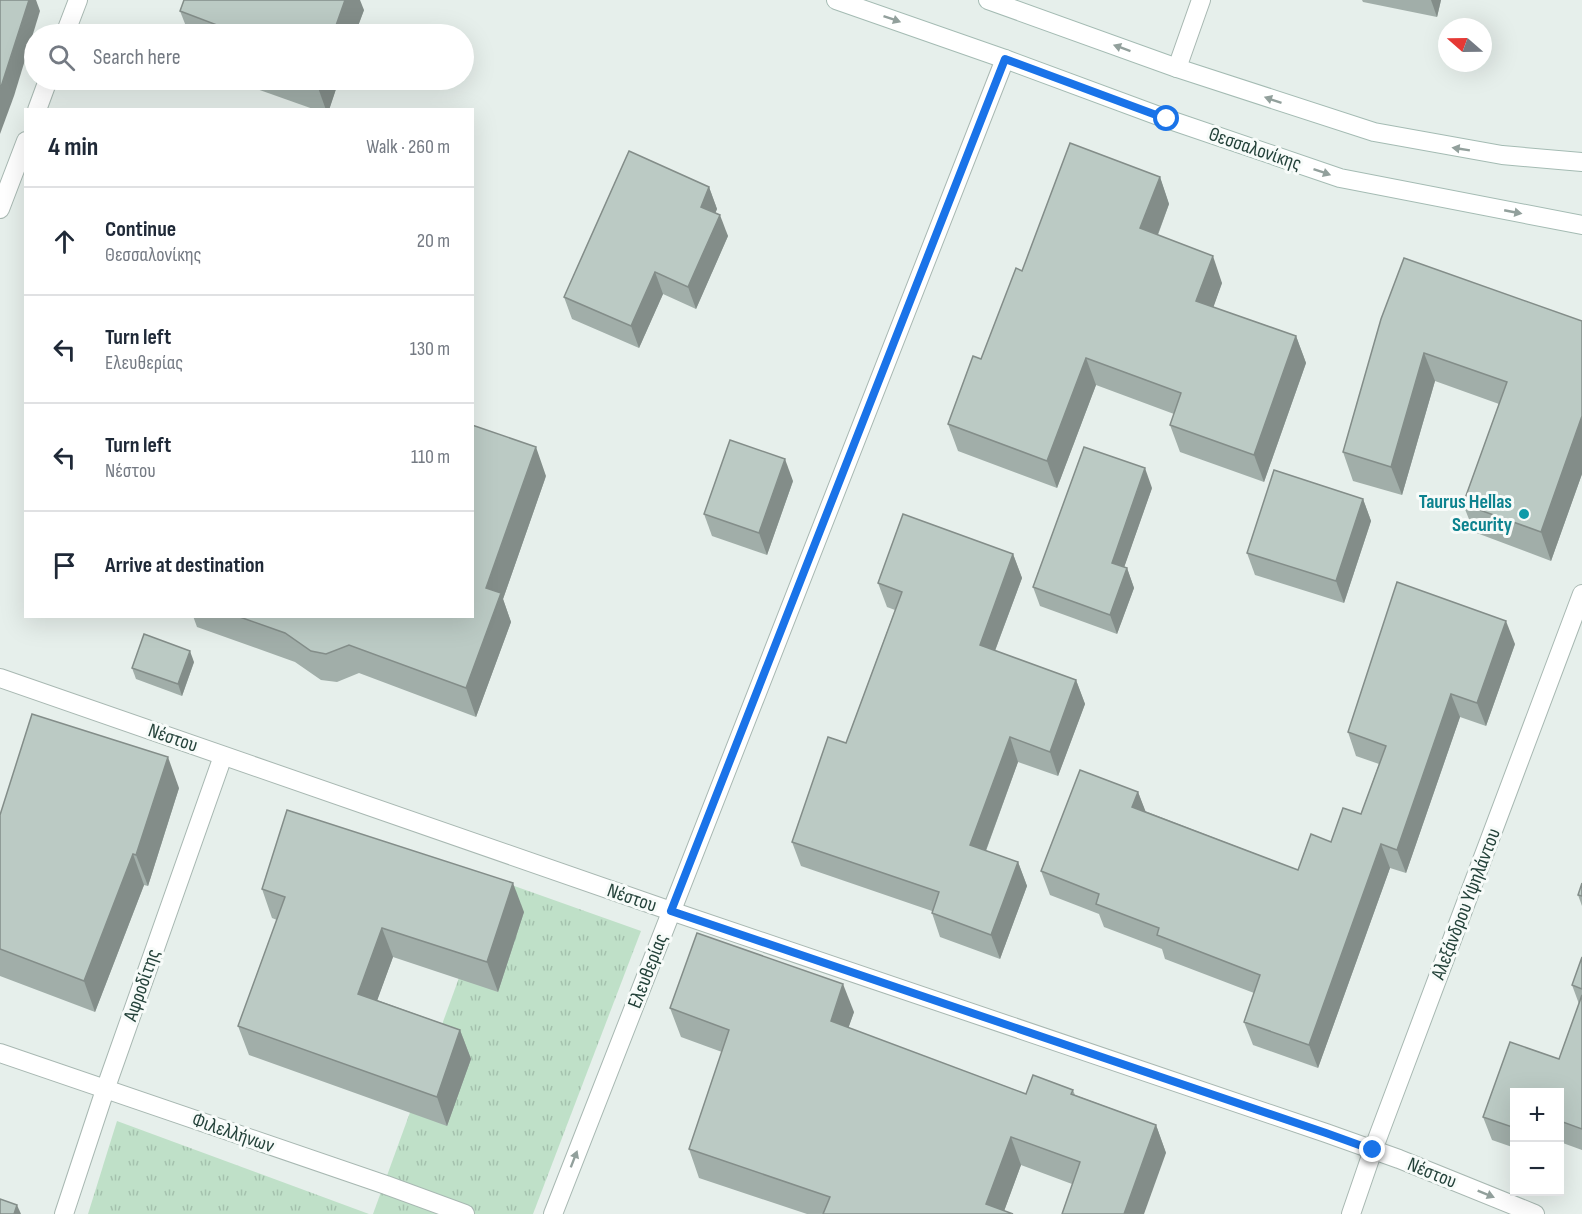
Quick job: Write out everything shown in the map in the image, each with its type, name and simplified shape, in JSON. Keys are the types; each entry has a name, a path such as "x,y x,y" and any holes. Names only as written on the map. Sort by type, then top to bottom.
{"street":[{"path":"69,24 78,0"},
{"name":"Θεσσαλονίκης","path":"836,0 1167,119 1340,178 1582,225"},
{"path":"988,0 1177,68 1374,132 1502,155 1582,162"},
{"path":"1177,68 1201,0"},
{"name":"Ελευθερίας","path":"553,1214 1005,59"},
{"path":"38,108 44,90"},
{"path":"0,209 24,146"},
{"name":"Αλεξάνδρου Υψηλάντου","path":"1351,1214 1582,594"},
{"name":"Νέστου","path":"0,678 671,911 1326,1133 1535,1214"},
{"name":"Αφροδίτης","path":"64,1214 222,756"},
{"name":"Φιλελλήνων","path":"0,1053 465,1214"}],"green space":[{"path":"495,879 641,931 533,1214 373,1214"},
{"path":"117,1121 369,1214 88,1214"}],"building":[{"path":"0,0 29,0 0,90"},
{"path":"184,0 345,0 337,24 214,24 180,11"},
{"path":"1070,143 1160,177 1140,228 1213,256 1196,301 1296,336 1254,455 1170,425 1181,393 1086,358 1047,461 948,424 973,356 981,359 1016,268 1022,271"},
{"path":"629,151 709,187 701,207 720,215 688,287 655,272 631,326 564,297"},
{"path":"1404,258 1582,321 1582,416 1541,532 1463,504 1507,382 1424,353 1391,467 1343,452 1381,319"},
{"path":"474,426 536,447 486,588 501,593 466,688 349,645 326,654 311,651 285,633 243,618 474,618"},
{"path":"730,440 785,459 759,533 704,514"},
{"path":"1084,447 1145,468 1112,563 1127,568 1110,615 1033,587"},
{"path":"1274,470 1363,499 1336,581 1247,553"},
{"path":"903,514 1013,554 980,645 1076,680 1050,752 1010,737 970,845 1018,862 991,935 932,913 939,892 792,842 828,737 846,743 902,592 878,583"},
{"path":"1397,582 1506,621 1477,703 1451,694 1397,850 1381,844 1309,1045 1244,1022 1260,975 1157,935 1159,928 1096,904 1099,894 1041,871 1080,770 1138,792 1132,807 1298,870 1311,834 1331,842 1343,808 1361,814 1386,746 1348,732"},
{"path":"144,634 190,651 178,684 132,668"},
{"path":"32,714 168,757 136,855 133,854 84,981 0,949 0,815"},
{"path":"287,810 513,883 487,962 382,928 358,994 460,1030 437,1097 238,1026 285,897 262,889"},
{"path":"1582,883 1582,896 1578,895"},
{"path":"697,933 843,984 831,1021 1026,1094 1033,1075 1073,1090 1071,1094 1156,1125 1124,1214 1062,1214 1080,1162 1011,1137 986,1204 1013,1214 823,1214 830,1197 689,1149 729,1030 670,1008"},
{"path":"1582,957 1582,989 1572,985"},
{"path":"1582,995 1582,1129 1564,1122 1564,1088 1510,1088 1510,1126 1483,1117 1510,1042 1559,1059"},
{"path":"0,1199 17,1205 14,1214 0,1214"}],"place":[{"name":"Taurus Hellas Security","path":"1524,514"}],"route":[{"path":"1167,119 1005,59 671,911 1373,1150"}]}
